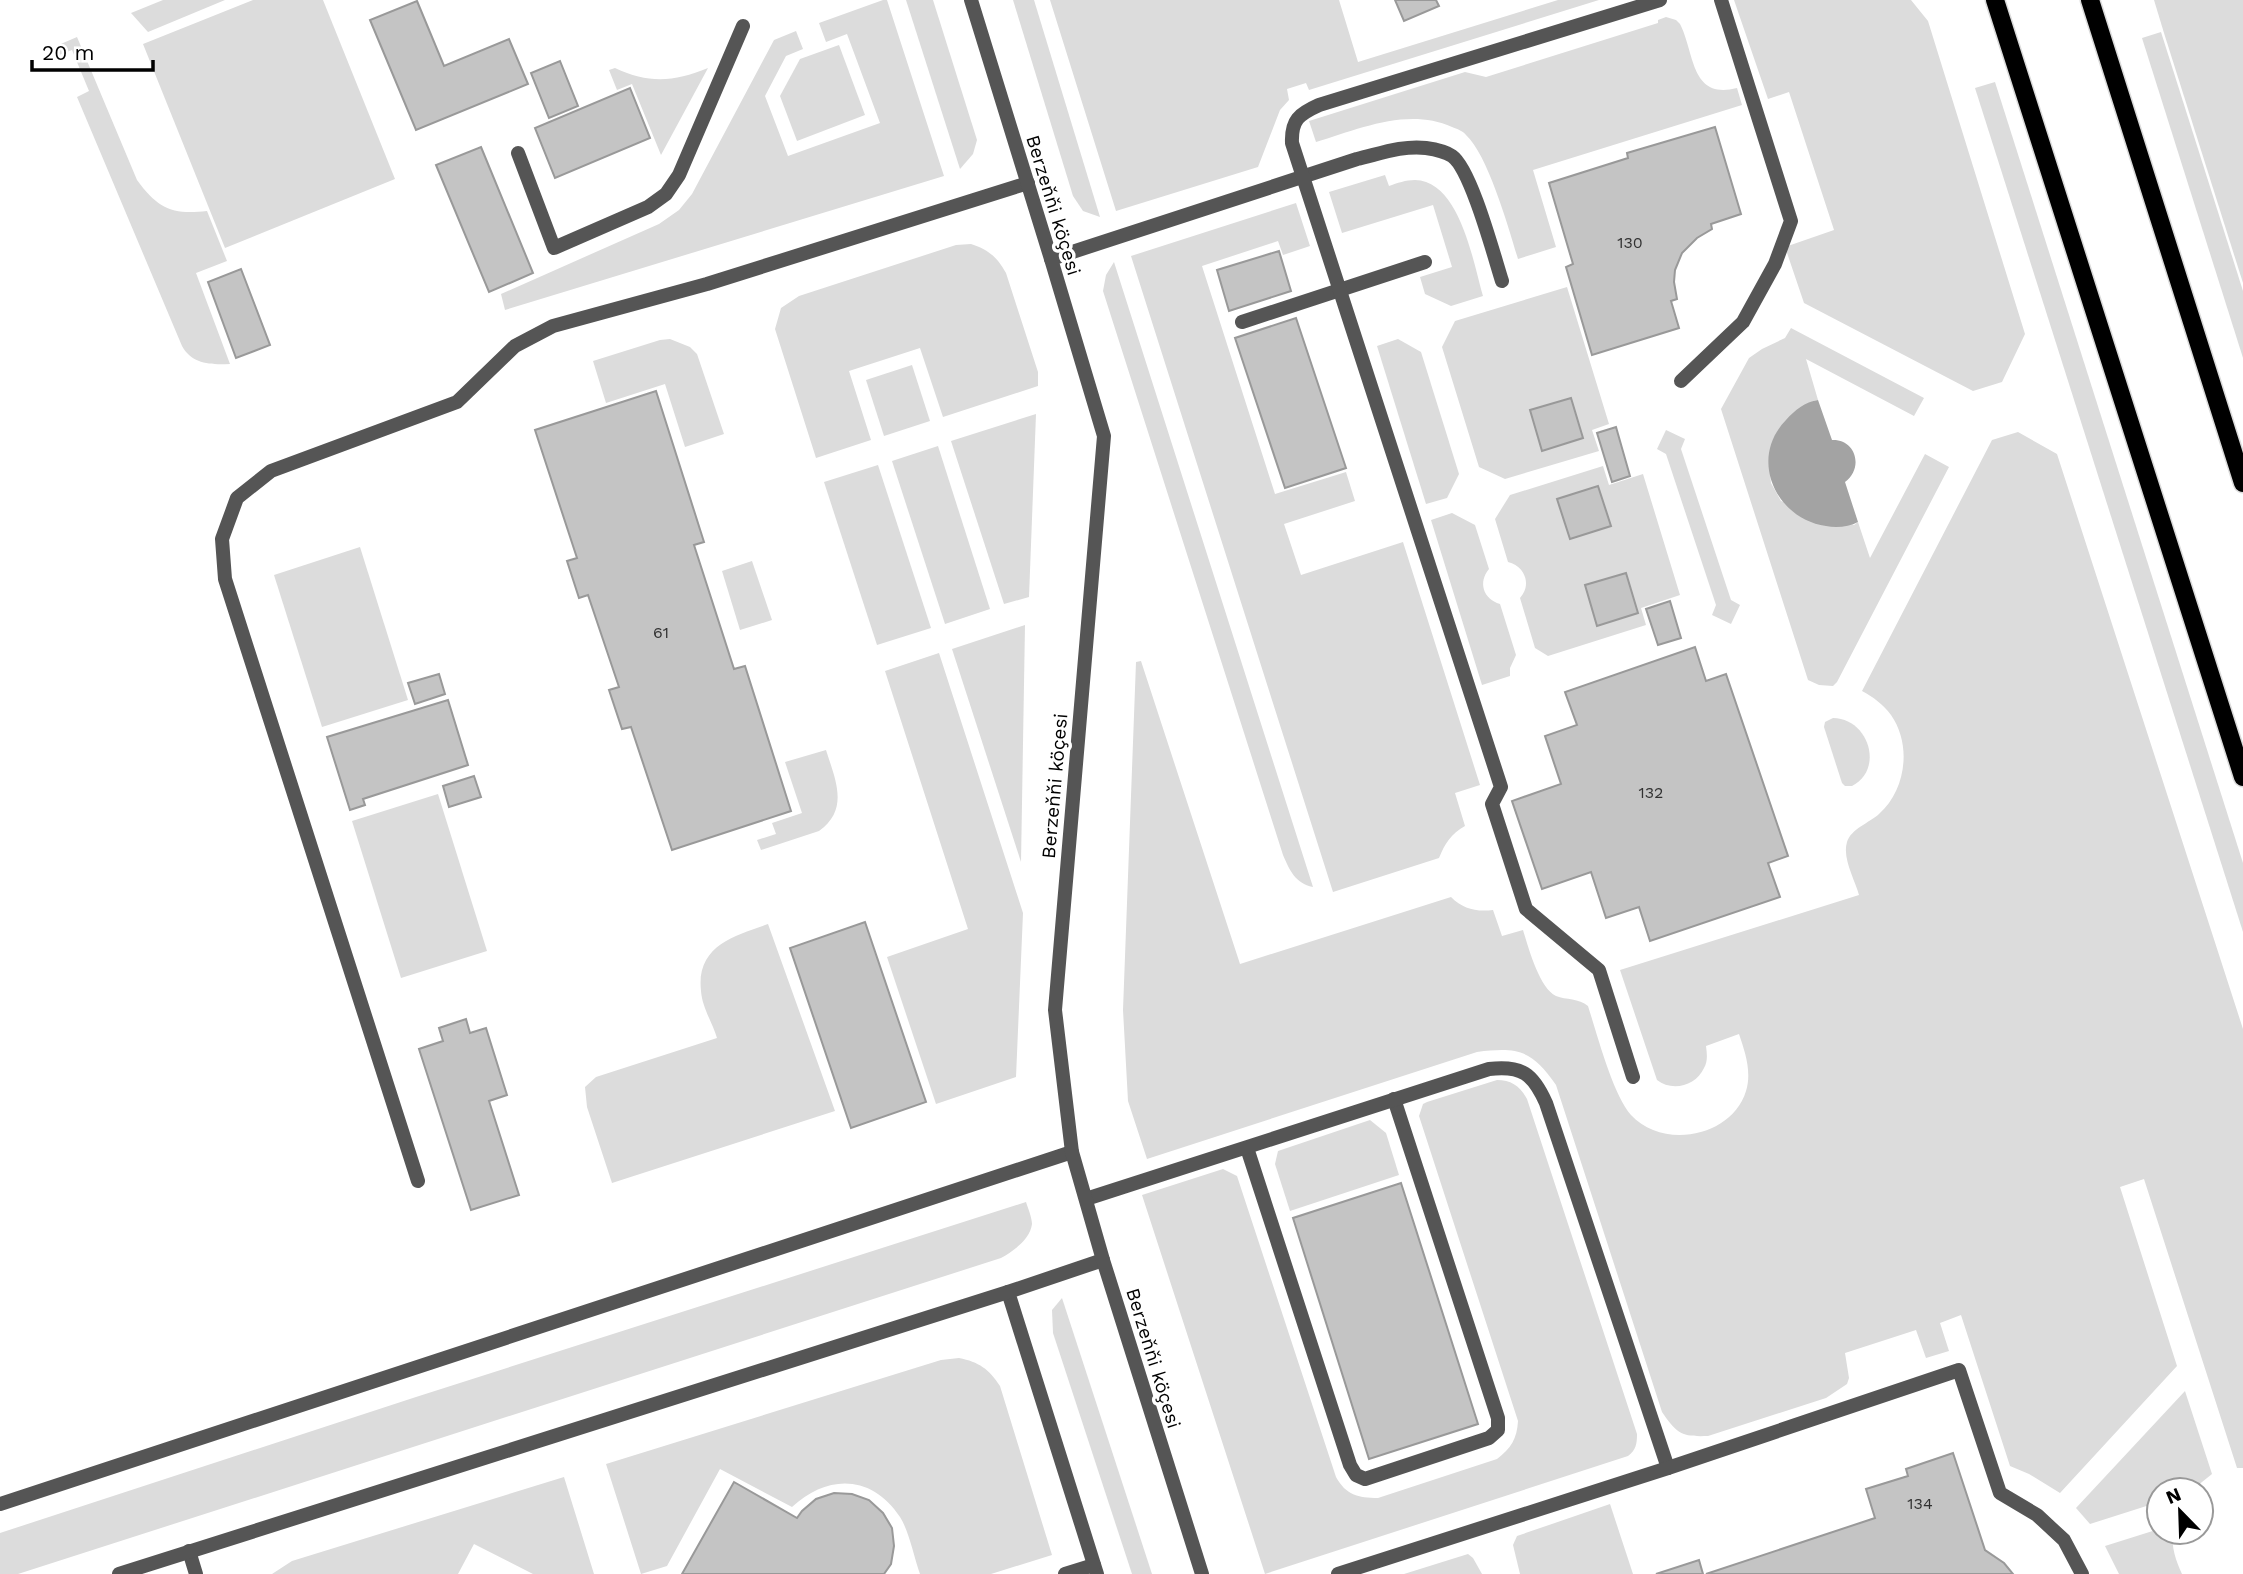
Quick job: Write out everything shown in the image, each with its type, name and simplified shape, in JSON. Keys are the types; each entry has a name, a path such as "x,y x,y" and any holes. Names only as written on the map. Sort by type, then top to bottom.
{"main road":[{"path":"1995,0 2243,777"},
{"path":"2090,0 2243,483"}],"street":[{"name":"Berzeňňi köçesi","path":"971,0 1104,436 1055,1010 1072,1152 1103,1260 1202,1574"},
{"path":"1633,1077 1599,970 1526,909 1492,804 1501,787 1292,143 1292,131 1304,112 1319,105 1660,0"},
{"path":"1681,381 1744,322 1775,264 1791,220 1721,0"},
{"path":"518,153 554,248 648,207 666,194 679,175 743,26"},
{"path":"1051,259 1357,159 1402,149 1426,148 1452,156 1462,167 1502,281"},
{"path":"418,1181 225,579 222,538 237,498 271,471 457,402 515,346 553,326 707,284 1028,183"},
{"path":"1242,322 1426,262"},
{"path":"1086,1199 1489,1069 1503,1067 1520,1070 1531,1077 1546,1103 1668,1468"},
{"path":"1247,1148 1345,1452 1356,1475 1365,1479 1477,1442 1489,1438 1498,1430 1498,1419 1394,1099"},
{"path":"0,1504 1072,1152"},
{"path":"119,1574 1103,1260"},
{"path":"1008,1292 1096,1569 1065,1574"},
{"path":"1338,1574 1668,1468 1959,1370 2000,1493 2037,1515 2064,1540 2082,1574"},
{"path":"189,1551 196,1574"}],"shaded area":[{"path":"163,0 225,0 148,32 131,13"},
{"path":"253,0 323,0 395,179 225,248 143,44"},
{"path":"887,0 944,176 505,310 501,294 659,224 679,210 692,194 774,40 796,31 803,49 786,56 765,96 788,156 880,123 847,34 826,42 819,23"},
{"path":"906,0 933,0 977,140 973,154 960,169"},
{"path":"1013,0 1034,0 1100,217 1083,211 1073,196"},
{"path":"1050,0 1339,0 1358,62 1558,0 1599,0 1309,90 1306,83 1287,89 1289,100 1280,110 1258,167 1116,211"},
{"path":"1734,0 1911,0 1928,21 2025,334 2002,382 1973,391 1804,303 1785,247 1834,230 1789,92 1768,99"},
{"path":"2154,0 2243,0 2243,283 2164,33"},
{"path":"1666,17 1680,24 1702,81 1710,87 1722,90 1737,88 1742,105 1533,170 1556,247 1518,259 1490,175 1474,145 1463,132 1435,121 1401,120 1366,126 1316,142 1309,121 1465,72 1486,77 1658,23 1658,20"},
{"path":"2161,32 2243,291 2243,358 2142,38"},
{"path":"77,37 137,180 152,198 167,208 185,212 207,211 227,261 196,273 230,364 196,360 182,346 77,97 89,91 72,50 59,55 56,46"},
{"path":"839,45 865,115 797,141 780,96 800,59"},
{"path":"615,68 639,77 662,79 684,76 708,68 661,155 632,84 617,90 609,70"},
{"path":"1995,82 2243,863 2243,932 1975,88"},
{"path":"1385,175 1389,186 1415,180 1430,184 1443,194 1454,208 1462,226 1483,296 1451,306 1425,294 1420,277 1452,267 1433,205 1342,233 1329,192"},
{"path":"1296,203 1310,246 1283,255 1278,241 1202,266 1275,494 1346,472 1355,501 1284,524 1301,575 1403,542 1480,785 1455,793 1465,826 1449,839 1439,858 1333,892 1131,256"},
{"path":"971,244 992,255 1006,273 1038,372 1038,386 943,417 920,348 849,371 871,440 816,458 775,329 781,308 799,296 956,245"},
{"path":"1114,262 1313,887 1297,879 1283,855 1103,291 1106,275"},
{"path":"1567,287 1609,424 1592,430 1599,451 1505,479 1479,467 1442,347 1455,321"},
{"path":"1791,328 1924,398 1914,416 1806,359 1818,400 1813,401 1769,463 1771,483 1781,501 1854,525 1858,522 1870,558 1925,454 1949,467 1833,686 1819,685 1808,680 1721,409 1749,358 1785,338"},
{"path":"670,339 690,347 697,354 724,434 685,447 665,384 606,403 593,361"},
{"path":"1398,339 1421,352 1459,474 1447,498 1426,504 1377,346"},
{"path":"912,365 930,421 884,436 866,380"},
{"path":"1818,400 1832,440 1847,444 1855,455 1854,469 1845,482 1858,522 1851,525 1826,526 1808,521 1793,512 1781,500 1773,485 1769,452 1775,435 1797,410"},
{"path":"1036,414 1029,597 1004,604 951,441"},
{"path":"1666,430 1685,439 1681,449 1731,600 1740,605 1731,624 1712,615 1716,605 1666,454 1657,449"},
{"path":"2018,432 2057,454 2243,1029 2243,1468 2237,1468 2144,1179 2120,1187 2177,1366 2060,1493 2010,1466 1961,1315 1940,1323 1949,1351 1926,1358 1916,1330 1845,1353 1849,1378 1847,1384 1826,1398 1708,1436 1686,1435 1676,1430 1662,1412 1556,1085 1539,1064 1523,1054 1503,1050 1477,1052 1147,1159 1128,1101 1123,1010 1136,662 1141,661 1240,964 1451,897 1470,909 1493,910 1502,936 1523,930 1535,966 1550,992 1588,1006 1612,1079 1631,1115 1645,1126 1660,1132 1678,1135 1695,1133 1712,1128 1727,1119 1738,1107 1746,1091 1748,1069 1739,1034 1706,1046 1706,1063 1700,1074 1690,1083 1676,1086 1663,1084 1657,1080 1620,970 1859,895 1848,862 1847,842 1852,833 1879,814 1888,804 1900,780 1904,753 1898,727 1891,715 1878,701 1862,691 1992,440"},
{"path":"938,446 990,609 945,624 892,461"},
{"path":"878,465 931,628 877,645 824,482"},
{"path":"1603,466 1609,485 1643,474 1680,595 1641,608 1646,625 1548,656 1535,648 1520,598 1526,587 1525,577 1519,567 1508,562 1495,519 1510,495"},
{"path":"1452,513 1475,525 1489,569 1484,579 1484,590 1494,602 1500,604 1516,655 1510,668 1510,676 1482,685 1431,520"},
{"path":"360,547 408,700 322,727 274,575"},
{"path":"752,561 772,620 740,630 722,571"},
{"path":"1025,625 1021,862 952,649"},
{"path":"939,653 1023,913 1016,1077 936,1104 887,957 968,929 885,671"},
{"path":"1833,718 1845,720 1855,726 1868,746 1868,768 1862,778 1852,786 1842,783 1824,727 1825,722"},
{"path":"826,750 838,793 834,813 829,822 819,831 761,850 757,840 776,834 772,823 802,813 785,762"},
{"path":"438,794 487,951 401,978 352,821"},
{"path":"768,924 835,1111 612,1183 587,1107 585,1087 596,1077 717,1038 701,991 701,975 705,963 711,953 731,938"},
{"path":"1497,1080 1515,1085 1527,1099 1637,1434 1634,1449 1628,1456 1265,1574 1142,1195 1223,1169 1237,1176 1336,1477 1344,1488 1353,1494 1378,1498 1497,1459 1515,1438 1518,1421 1419,1116 1423,1104 1427,1102"},
{"path":"1370,1120 1386,1133 1399,1175 1290,1211 1275,1164 1278,1151"},
{"path":"1026,1202 1032,1222 1031,1230 1020,1244 1001,1258 18,1574 0,1574 0,1533"},
{"path":"1062,1298 1152,1574 1132,1574 1053,1333 1052,1310"},
{"path":"959,1358 983,1367 1000,1386 1052,1555 991,1574 920,1574 900,1517 889,1503 863,1486 834,1484 806,1496 792,1507 720,1469 667,1566 641,1574 606,1464 941,1360"},
{"path":"2185,1391 2212,1474 2145,1476 2145,1506 2090,1524 2076,1508"},
{"path":"564,1477 594,1574 533,1574 474,1544 458,1574 272,1574 292,1561"},
{"path":"1610,1504 1633,1574 1520,1574 1513,1545 1517,1536"},
{"path":"2145,1533 2145,1546 2173,1546 2182,1574 2119,1574 2105,1546"},
{"path":"1468,1554 1482,1574 1404,1574"}],"building":[{"path":"1395,0 1436,0 1439,6 1404,21"},
{"path":"417,1 444,66 509,39 528,84 416,130 370,20"},
{"path":"560,61 578,106 549,118 531,73"},
{"path":"630,88 650,138 555,178 535,128"},
{"path":"1715,127 1741,214 1711,224 1712,229 1697,238 1682,253 1675,270 1677,299 1671,301 1679,328 1592,355 1566,267 1573,264 1549,183 1628,158 1627,153"},
{"path":"481,147 533,273 489,292 436,165"},
{"path":"1279,251 1291,291 1229,311 1217,270"},
{"path":"241,269 270,345 236,358 208,282"},
{"path":"1296,318 1346,468 1285,488 1235,338"},
{"path":"656,391 704,542 694,545 734,669 745,666 791,811 672,850 631,727 622,729 609,690 619,687 588,595 579,598 567,561 577,558 535,430"},
{"path":"1571,398 1583,438 1542,451 1530,410"},
{"path":"1616,427 1630,476 1612,482 1597,433"},
{"path":"1598,486 1611,526 1570,539 1557,499"},
{"path":"1626,573 1638,613 1597,626 1585,585"},
{"path":"1670,601 1681,638 1658,645 1646,609"},
{"path":"1695,647 1706,681 1726,674 1788,856 1768,863 1780,897 1650,941 1639,907 1606,918 1591,872 1542,889 1512,801 1561,784 1545,736 1577,725 1565,692"},
{"path":"439,674 445,694 415,704 408,683"},
{"path":"448,700 468,765 363,799 365,805 350,810 327,737"},
{"path":"474,776 481,797 449,807 443,786"},
{"path":"865,922 926,1102 851,1128 790,948"},
{"path":"466,1019 470,1033 486,1028 507,1095 489,1101 519,1195 471,1210 419,1049 443,1041 439,1028"},
{"path":"1401,1183 1478,1424 1369,1459 1293,1218"},
{"path":"1953,1453 1985,1550 2004,1563 2013,1574 1706,1574 1875,1518 1866,1489 1908,1476 1906,1469"},
{"path":"734,1482 797,1518 816,1499 834,1493 852,1494 869,1500 883,1513 892,1528 894,1546 891,1564 884,1574 682,1574"},
{"path":"1699,1560 1703,1574 1656,1574"}]}
